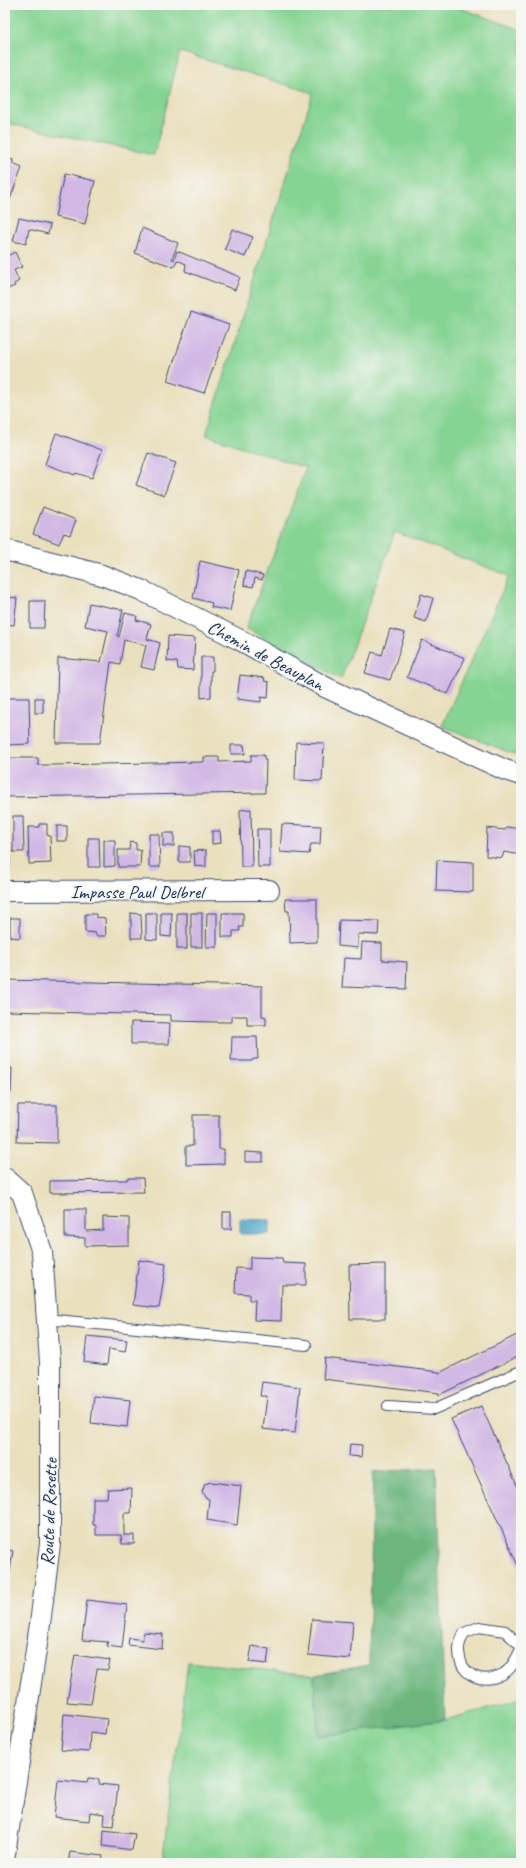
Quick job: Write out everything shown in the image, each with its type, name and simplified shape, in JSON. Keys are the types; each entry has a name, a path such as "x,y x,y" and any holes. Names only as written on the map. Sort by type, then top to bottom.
{"street":[{"name":"Chemin de Beauplan","path":"5,550 102,575 140,590 240,640 327,688 505,770 521,775"},
{"name":"Impasse Paul Delbrel","path":"5,891 269,890"},
{"name":"Route de Rosette","path":"5,1178 22,1193 42,1252 50,1362 50,1544 39,1632 5,1854"}],"lane":[{"path":"47,1319 306,1345"},
{"path":"388,1406 434,1409 521,1371"},
{"path":"480,1627 505,1632 521,1647 512,1666 504,1674 486,1679 471,1676 461,1665 458,1649 464,1633 480,1627"}],"green space":[{"path":"11,5 452,5 521,30 521,145 514,165 521,174 521,757 442,726 509,576 395,532 341,679 246,628 306,468 206,435 313,93 180,52 154,155 5,123 5,35"},
{"path":"436,1468 445,1720 318,1736 314,1675 369,1665 373,1472"},
{"path":"188,1662 314,1675 319,1736 445,1720 521,1699 521,1857 518,1863 162,1863"}],"water":[{"path":"240,1219 270,1220 270,1234 240,1234"}],"building":[{"path":"5,157 13,160 13,164 22,168 5,212"},
{"path":"64,174 95,181 85,224 55,217"},
{"path":"19,218 50,225 48,234 29,229 26,244 13,241"},
{"path":"142,228 178,243 172,259 174,260 177,251 240,277 235,290 185,271 186,264 177,260 174,267 135,253"},
{"path":"232,229 253,237 245,257 225,249"},
{"path":"15,252 22,267 14,270 19,281 14,284 15,286 5,290 5,257"},
{"path":"191,312 229,325 204,393 167,381"},
{"path":"56,433 102,450 92,478 76,473 75,475 45,464"},
{"path":"148,453 176,463 164,495 136,485"},
{"path":"43,507 76,520 70,535 64,533 59,544 33,534"},
{"path":"200,561 239,570 230,611 211,607 212,603 193,598"},
{"path":"246,571 263,575 262,580 255,578 253,587 244,585"},
{"path":"5,592 7,592 6,597 17,598 14,625 5,624"},
{"path":"421,594 433,598 426,622 414,618"},
{"path":"30,601 45,601 44,628 30,628"},
{"path":"89,603 123,610 117,636 119,637 125,613 137,616 136,620 151,624 147,639 160,643 154,670 141,667 146,645 124,640 120,664 111,662 100,743 56,743 58,658 101,662 108,631 85,626"},
{"path":"390,629 405,633 390,680 365,673 372,652 382,655"},
{"path":"168,636 195,638 193,670 178,669 177,662 167,661"},
{"path":"422,640 465,658 448,694 407,677"},
{"path":"201,657 213,657 213,671 211,671 211,697 201,698"},
{"path":"240,675 265,678 264,681 269,682 268,698 261,697 261,702 237,699"},
{"path":"5,698 29,698 30,744 5,745"},
{"path":"35,698 43,698 43,713 35,713"},
{"path":"296,742 324,743 322,781 295,780"},
{"path":"231,745 244,745 245,754 231,754"},
{"path":"251,755 264,755 264,760 266,760 265,793 5,797 5,766 7,766 7,758 38,758 38,765 52,765 204,762 204,757 219,757 219,762 251,761"},
{"path":"251,809 252,867 241,867 240,810"},
{"path":"13,816 23,816 24,852 13,852"},
{"path":"39,824 47,824 47,835 50,836 51,863 29,864 28,827 39,827"},
{"path":"282,824 321,826 320,844 311,844 309,854 280,852"},
{"path":"57,826 67,826 67,841 57,841"},
{"path":"507,827 521,829 521,855 504,852 502,858 486,856 487,828 505,830"},
{"path":"257,829 270,829 270,867 258,867"},
{"path":"212,831 220,831 221,843 212,844"},
{"path":"163,833 174,833 174,846 163,846"},
{"path":"149,834 159,834 160,867 149,867"},
{"path":"88,838 99,838 100,867 88,867"},
{"path":"104,840 115,840 115,866 104,867"},
{"path":"130,842 136,843 136,850 141,850 140,867 118,867 118,850 129,850"},
{"path":"5,844 9,844 10,865 5,865"},
{"path":"179,846 190,847 190,862 179,862"},
{"path":"206,850 206,867 195,866 194,851"},
{"path":"437,860 473,862 473,892 436,891"},
{"path":"285,899 317,899 317,942 290,943 289,911 286,911"},
{"path":"131,913 141,914 142,938 131,938"},
{"path":"146,913 157,913 157,940 146,939"},
{"path":"161,913 172,913 171,937 161,936"},
{"path":"177,913 187,913 187,949 177,949"},
{"path":"191,913 202,913 202,947 191,947"},
{"path":"207,913 217,913 217,947 206,947"},
{"path":"222,913 243,913 243,927 239,927 240,931 233,931 233,937 222,937"},
{"path":"85,914 96,914 96,917 105,918 106,936 96,936 96,933 85,932"},
{"path":"10,918 20,918 20,938 10,937"},
{"path":"339,920 379,921 378,935 358,934 358,948 338,946"},
{"path":"362,942 382,943 382,960 407,962 406,989 342,987 344,958 361,959"},
{"path":"5,980 262,986 262,1016 266,1017 266,1025 247,1025 247,1016 232,1016 232,1022 216,1022 171,1021 171,1015 5,1011"},
{"path":"131,1022 170,1023 169,1044 131,1044"},
{"path":"232,1037 257,1037 258,1059 253,1059 252,1061 231,1061"},
{"path":"5,1068 12,1068 11,1093 5,1093"},
{"path":"18,1105 57,1105 57,1143 17,1142"},
{"path":"193,1115 219,1115 219,1149 224,1149 224,1164 186,1165 186,1146 193,1146"},
{"path":"245,1152 263,1153 263,1162 245,1162"},
{"path":"127,1178 143,1178 144,1192 50,1193 50,1181 127,1180"},
{"path":"65,1209 86,1209 86,1231 103,1230 103,1217 129,1218 129,1245 85,1246 85,1238 65,1237"},
{"path":"223,1212 231,1212 231,1229 223,1229"},
{"path":"250,1257 282,1258 283,1263 306,1264 306,1285 282,1285 281,1321 254,1320 255,1300 249,1300 249,1294 235,1293 236,1268 250,1269"},
{"path":"139,1260 166,1264 159,1308 133,1305"},
{"path":"385,1264 385,1319 350,1319 349,1265"},
{"path":"521,1333 521,1355 439,1395 439,1393 323,1379 325,1358 439,1373"},
{"path":"87,1336 127,1340 125,1352 109,1349 107,1365 84,1362"},
{"path":"262,1382 300,1387 295,1433 263,1429 267,1396 260,1396"},
{"path":"94,1396 130,1400 127,1427 91,1423"},
{"path":"481,1406 521,1494 521,1572 451,1419"},
{"path":"350,1444 362,1445 361,1457 349,1456"},
{"path":"211,1482 241,1486 237,1525 207,1520 209,1499 205,1497 202,1492 205,1484"},
{"path":"132,1488 131,1513 124,1513 124,1535 134,1535 134,1544 122,1544 121,1535 96,1535 96,1525 93,1525 93,1498 107,1498 108,1489"},
{"path":"5,1549 13,1551 8,1583 5,1583"},
{"path":"87,1600 127,1605 122,1648 107,1646 108,1642 82,1640"},
{"path":"312,1619 353,1622 350,1659 308,1655"},
{"path":"144,1632 163,1634 162,1649 128,1645 129,1638 143,1640"},
{"path":"252,1646 269,1649 267,1664 249,1662"},
{"path":"75,1655 110,1660 108,1670 97,1669 91,1704 67,1702"},
{"path":"64,1714 107,1719 105,1734 90,1732 89,1752 61,1750"},
{"path":"88,1778 99,1779 99,1784 118,1786 113,1826 104,1825 105,1814 90,1812 89,1821 54,1817 58,1780 87,1783"},
{"path":"104,1830 135,1834 132,1850 103,1846"},
{"path":"70,1852 103,1856 102,1863 68,1863"}]}
